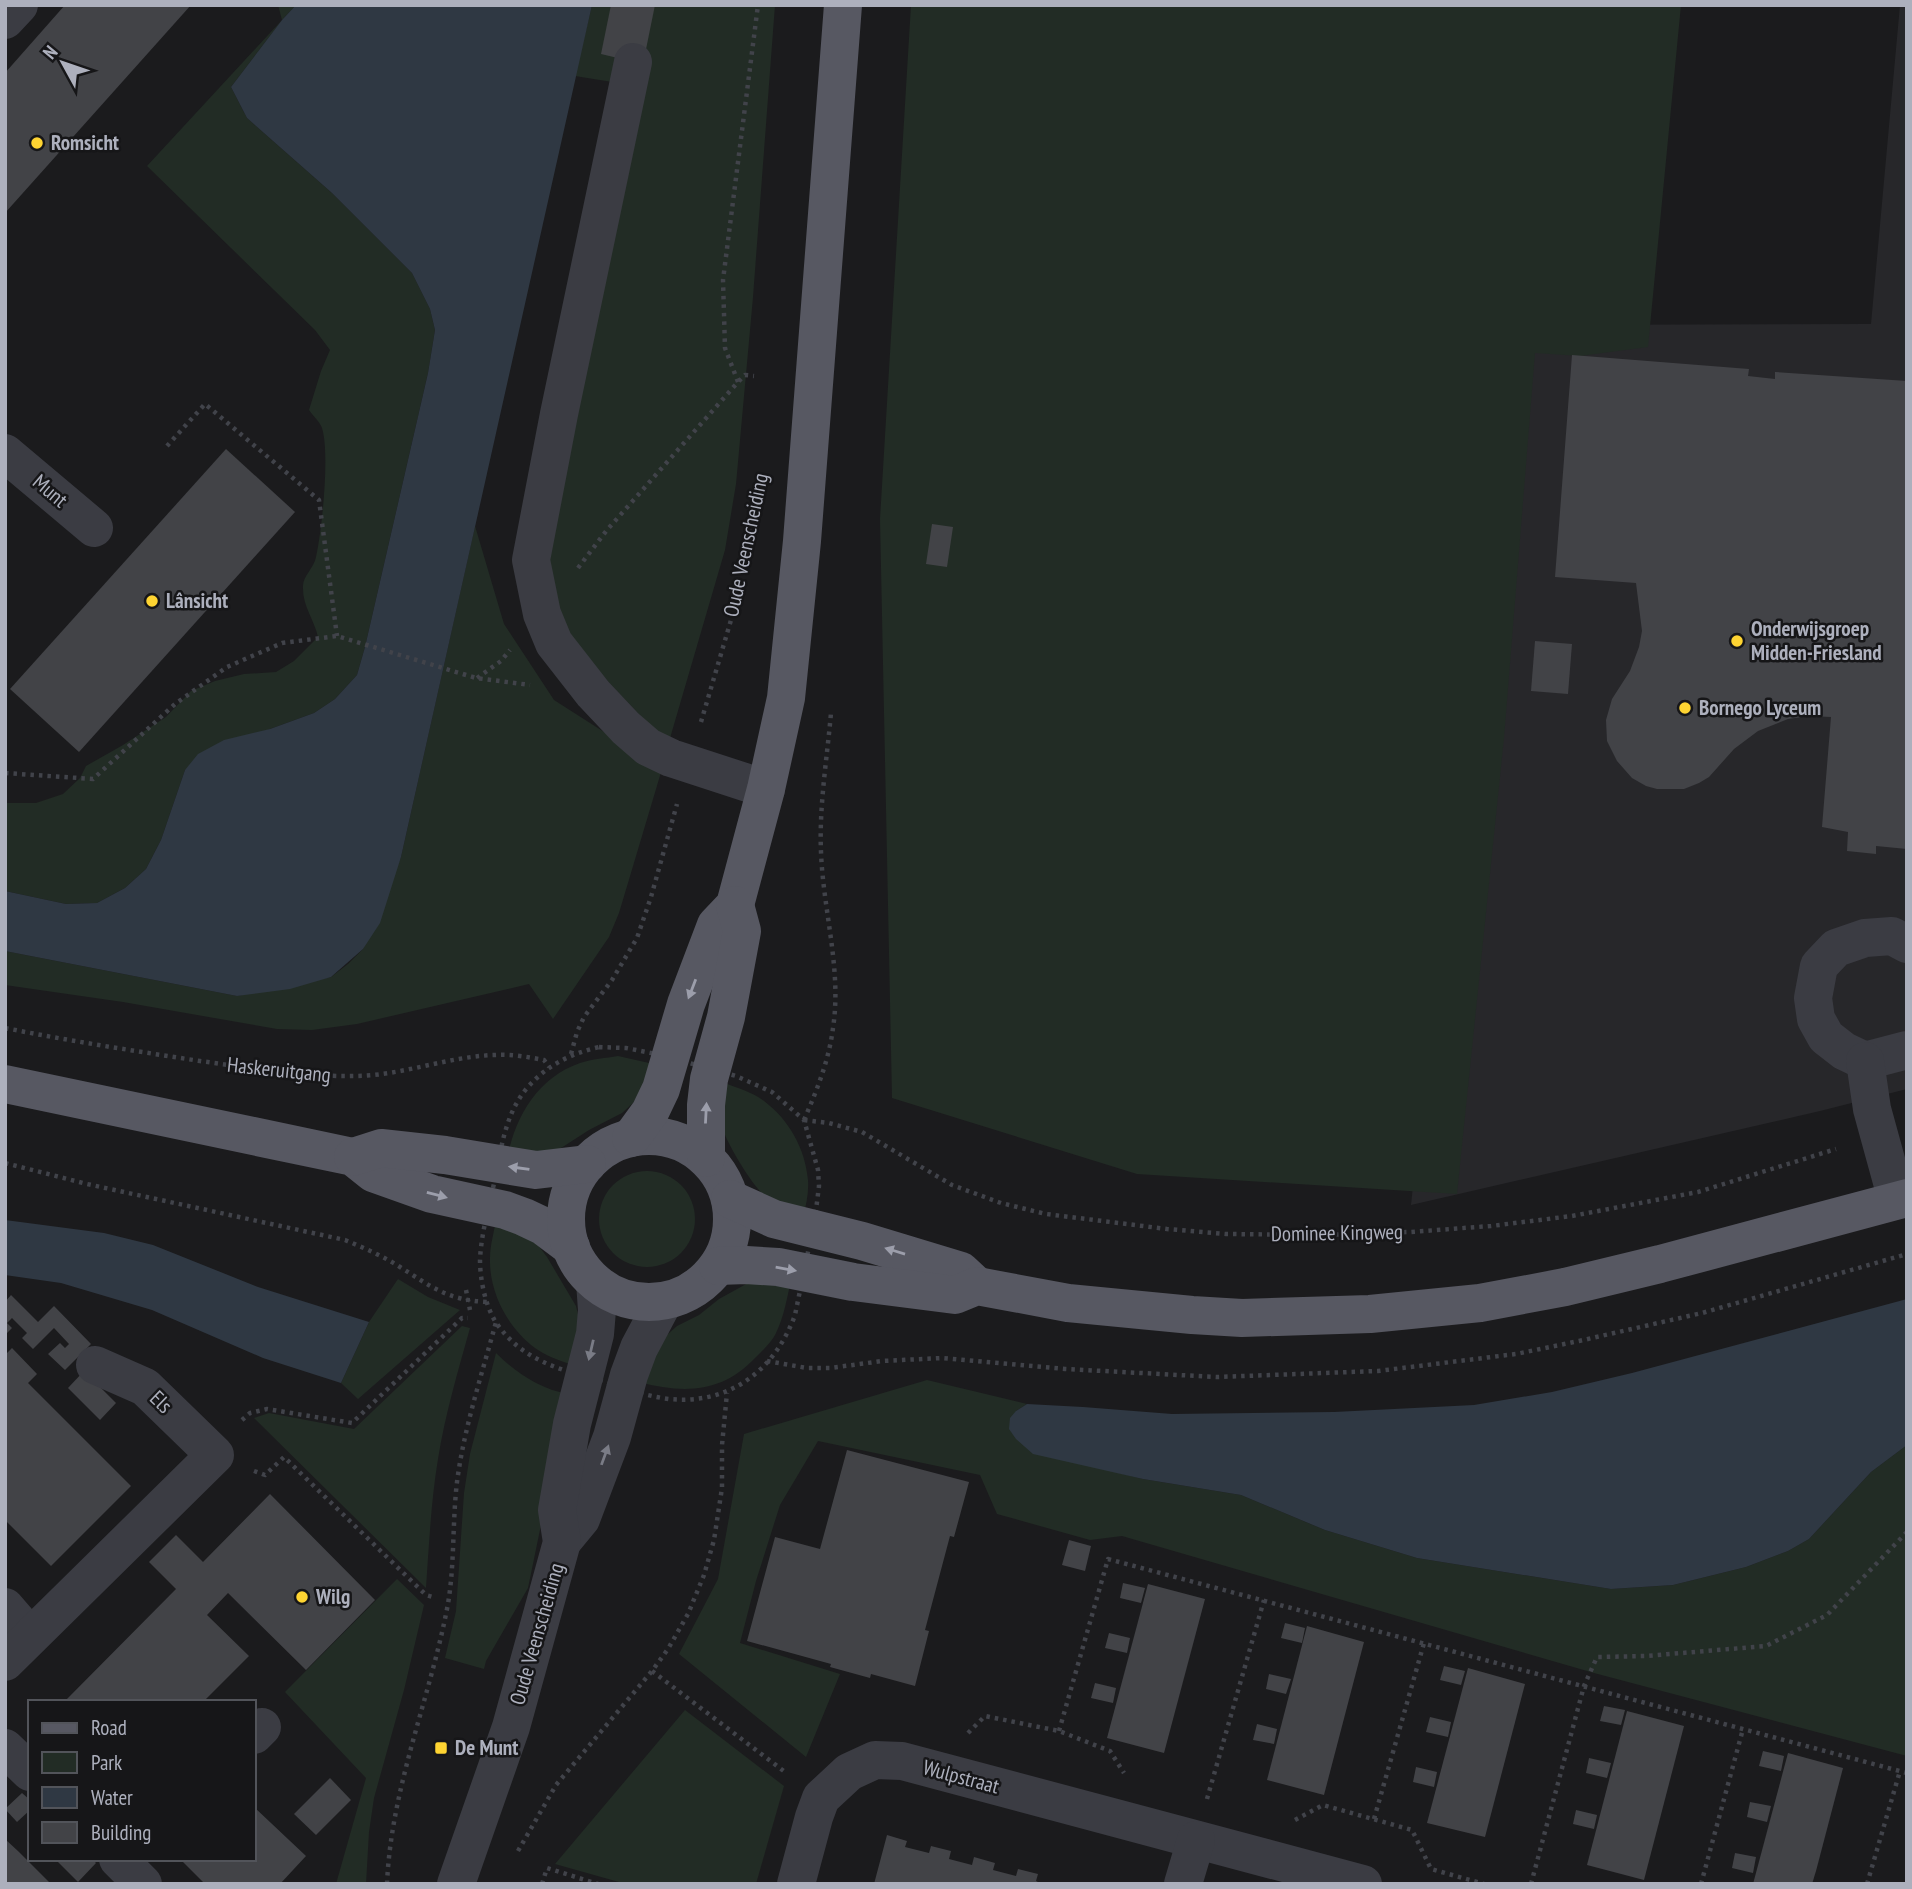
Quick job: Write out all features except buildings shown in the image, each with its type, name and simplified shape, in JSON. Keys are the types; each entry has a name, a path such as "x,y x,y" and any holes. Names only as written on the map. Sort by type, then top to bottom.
{"main road":[{"path":"631,1138 650,1112 662,1089 686,1004 716,925 735,905 766,789 786,698 797,603 843,5"},
{"path":"706,1158 709,1079 726,1017 742,931 735,905"},
{"path":"5,1083 353,1157 384,1178 432,1194 505,1210 524,1217 543,1226 571,1247"},
{"path":"658,1136 684,1143 706,1158 724,1181 733,1223 728,1245 718,1266 703,1283 685,1294 664,1301 639,1302 616,1295 595,1282 577,1260 571,1247 567,1225 568,1203 578,1176 587,1164 612,1145 631,1138 658,1136"},
{"path":"353,1157 381,1148 536,1170 587,1164"},
{"path":"730,1199 774,1219 862,1241 961,1271 977,1286"},
{"path":"718,1266 778,1267 853,1282 954,1295 977,1286 1092,1306 1242,1318 1316,1317 1424,1310 1480,1303 1565,1287 1902,1199"}],"street":[{"path":"5,20 19,5"},
{"path":"633,62 531,560 542,614 554,643 593,693 626,728 648,747 688,765 766,789"},
{"name":"Munt","path":"5,453 94,528"},
{"path":"1907,944 1892,936 1865,938 1836,948 1819,966 1813,998 1816,1019 1826,1037 1844,1051 1865,1061 1907,1050"},
{"path":"1865,1061 1872,1109 1902,1199"},
{"name":"Oude Veenscheiding","path":"562,1542 557,1510 572,1424 595,1334 595,1282"},
{"name":"Oude Veenscheiding","path":"456,1884 511,1727 562,1542 581,1519 612,1437 639,1348 664,1301"},
{"name":"Els","path":"95,1365 145,1387 215,1455"},
{"path":"5,1607 18,1649 215,1455"},
{"path":"5,1748 28,1770"},
{"name":"Wulpstraat","path":"796,1884 821,1798 849,1772 875,1760 902,1761 1363,1884"},
{"path":"1183,1884 1196,1840"}],"path":[{"path":"738,382 725,348 723,280 758,5"},
{"path":"5,773 93,779 175,704 227,667 282,643 337,636 476,678 501,661 542,614 607,530 738,382 745,375 754,376"},
{"path":"167,446 205,404 319,500 337,636"},
{"name":"Oude Veenscheiding","path":"571,1055 584,1017 612,980 637,938 651,897 736,603 758,497"},
{"name":"Haskeruitgang","path":"5,1028 90,1045 318,1075 386,1074 499,1054 544,1060 549,1067"},
{"path":"500,1154 507,1122 513,1111 527,1089 549,1067 571,1055 599,1047 614,1046 661,1055"},
{"path":"724,1072 762,1086 804,1120 818,1170 815,1220"},
{"path":"804,1120 818,1088"},
{"name":"Dominee Kingweg","path":"804,1120 829,1123 862,1132 952,1185 1000,1203 1046,1213 1226,1234 1410,1233 1572,1216 1698,1192 1879,1135"},
{"path":"5,1163 87,1184 345,1240 384,1258 440,1292 468,1301 487,1303"},
{"path":"487,1217 480,1262 487,1303 496,1322 529,1354 550,1367 575,1374"},
{"path":"636,1391 667,1399 700,1398 727,1392 743,1384 767,1361 790,1328 802,1284"},
{"path":"466,1290 470,1310"},
{"path":"433,1597 426,1595 284,1457 265,1475 215,1455 229,1432 250,1413 258,1410 267,1409 352,1423 463,1318 468,1318"},
{"path":"387,1884 388,1855 397,1799 448,1606 460,1460 496,1322"},
{"path":"767,1361 777,1363"},
{"path":"514,1859 556,1785 652,1671 688,1614 704,1576 722,1488 722,1446 727,1392"},
{"path":"1531,1884 1584,1686 1597,1657 1646,1656 1766,1646 1827,1615 1907,1532"},
{"path":"1059,1731 1108,1559 1907,1773"},
{"path":"1196,1840 1264,1600"},
{"path":"1374,1819 1424,1643"},
{"path":"652,1671 821,1798"},
{"path":"1700,1884 1743,1729"},
{"path":"1867,1884 1900,1771"},
{"path":"542,1884 547,1868 598,1884"}],"shaded area":[{"name":"Bornego Lyceum","path":"1900,5 1907,5 1907,1089 1411,1205 1504,325 1871,324"}],"green space":[{"path":"278,5 296,5 282,20"},
{"path":"592,5 775,5 736,484 725,550 668,745 563,634 539,501 631,85 575,76"},
{"path":"911,5 1681,5 1648,347 1580,356 1535,353 1504,738 1457,1194 1137,1174 892,1098 880,519"},
{"path":"282,20 231,87 247,118 332,193 412,273 430,309 435,330 428,373 357,675 335,699 314,713 270,729 185,770 161,840 146,869 125,888 97,903 66,904 5,891 5,803 36,803 63,794 80,778 86,766 166,717 191,691 215,681 244,674 276,672 294,661 318,637 304,600 303,586 315,561 318,545 323,511 325,455 322,428 309,410 330,350 315,330 147,166"},
{"path":"475,526 504,624 554,700 662,769 619,913 609,937 553,1019 529,984 357,1024 312,1030 277,1029 5,985 5,951 237,996 331,977 348,964 363,949 401,857"},
{"path":"618,1056 658,1065 633,1103 622,1113 558,1150 508,1155 523,1112 541,1088 565,1069 580,1063"},
{"path":"724,1083 764,1101 781,1117 794,1136 803,1157 808,1180 803,1218 765,1196 740,1163 722,1126"},
{"path":"647,1171 665,1175 681,1185 691,1201 695,1219 691,1237 681,1253 665,1263 647,1267 629,1263 613,1253 603,1237 599,1219 603,1201 613,1185 629,1175"},
{"path":"496,1220 538,1245 576,1306 580,1323 570,1364 548,1356 525,1340 502,1309 493,1284 490,1258"},
{"path":"398,1279 428,1297 460,1310 358,1399 341,1383 369,1322"},
{"path":"791,1280 779,1327 764,1349 742,1370 702,1388 671,1388 639,1382 659,1342 677,1326 748,1283"},
{"path":"462,1326 470,1328 438,1459 426,1588 254,1418 269,1413 354,1429"},
{"path":"496,1353 529,1379 568,1394 528,1588 484,1669 445,1658 456,1611 464,1493 470,1454"},
{"path":"927,1380 1027,1404 1016,1411 1104,1469 1143,1479 1241,1495 1325,1530 1417,1558 1611,1589 1673,1585 1746,1567 1788,1551 1809,1539 1871,1472 1907,1445 1907,1756 1594,1673 1122,1536 1090,1540 997,1514 980,1475 818,1441 780,1505 740,1643 840,1674 806,1757 679,1654 718,1579 744,1434"},
{"path":"397,1579 424,1605 374,1798 366,1884 336,1884 366,1778 285,1692"},
{"path":"685,1710 784,1786 756,1884 626,1884 555,1864"}],"water":[{"path":"296,5 592,5 401,857 380,923 363,949 331,977 290,989 237,996 5,951 5,891 66,904 97,903 125,888 146,869 161,840 185,770 198,754 224,740 270,729 314,713 335,699 357,675 428,373 435,330 430,309 412,273 332,193 247,118 231,87"},
{"path":"5,1220 104,1233 153,1245 258,1287 369,1322 341,1383 263,1358 152,1310 61,1283 5,1275"},
{"path":"1907,1299 1907,1445 1871,1472 1809,1539 1788,1551 1746,1567 1673,1585 1611,1589 1417,1558 1325,1530 1241,1495 1143,1479 1033,1454 1009,1429 1010,1418 1027,1404 1172,1414 1334,1412 1474,1405 1552,1392 1632,1373"}],"place":[{"name":"Romsicht","path":"37,143"},
{"name":"Lânsicht","path":"152,601"},
{"name":"Onderwijsgroep Midden-Friesland","path":"1737,641"},
{"name":"Bornego Lyceum","path":"1685,708"},
{"name":"Wilg","path":"302,1597"},
{"name":"De Munt","path":"441,1748"}]}
